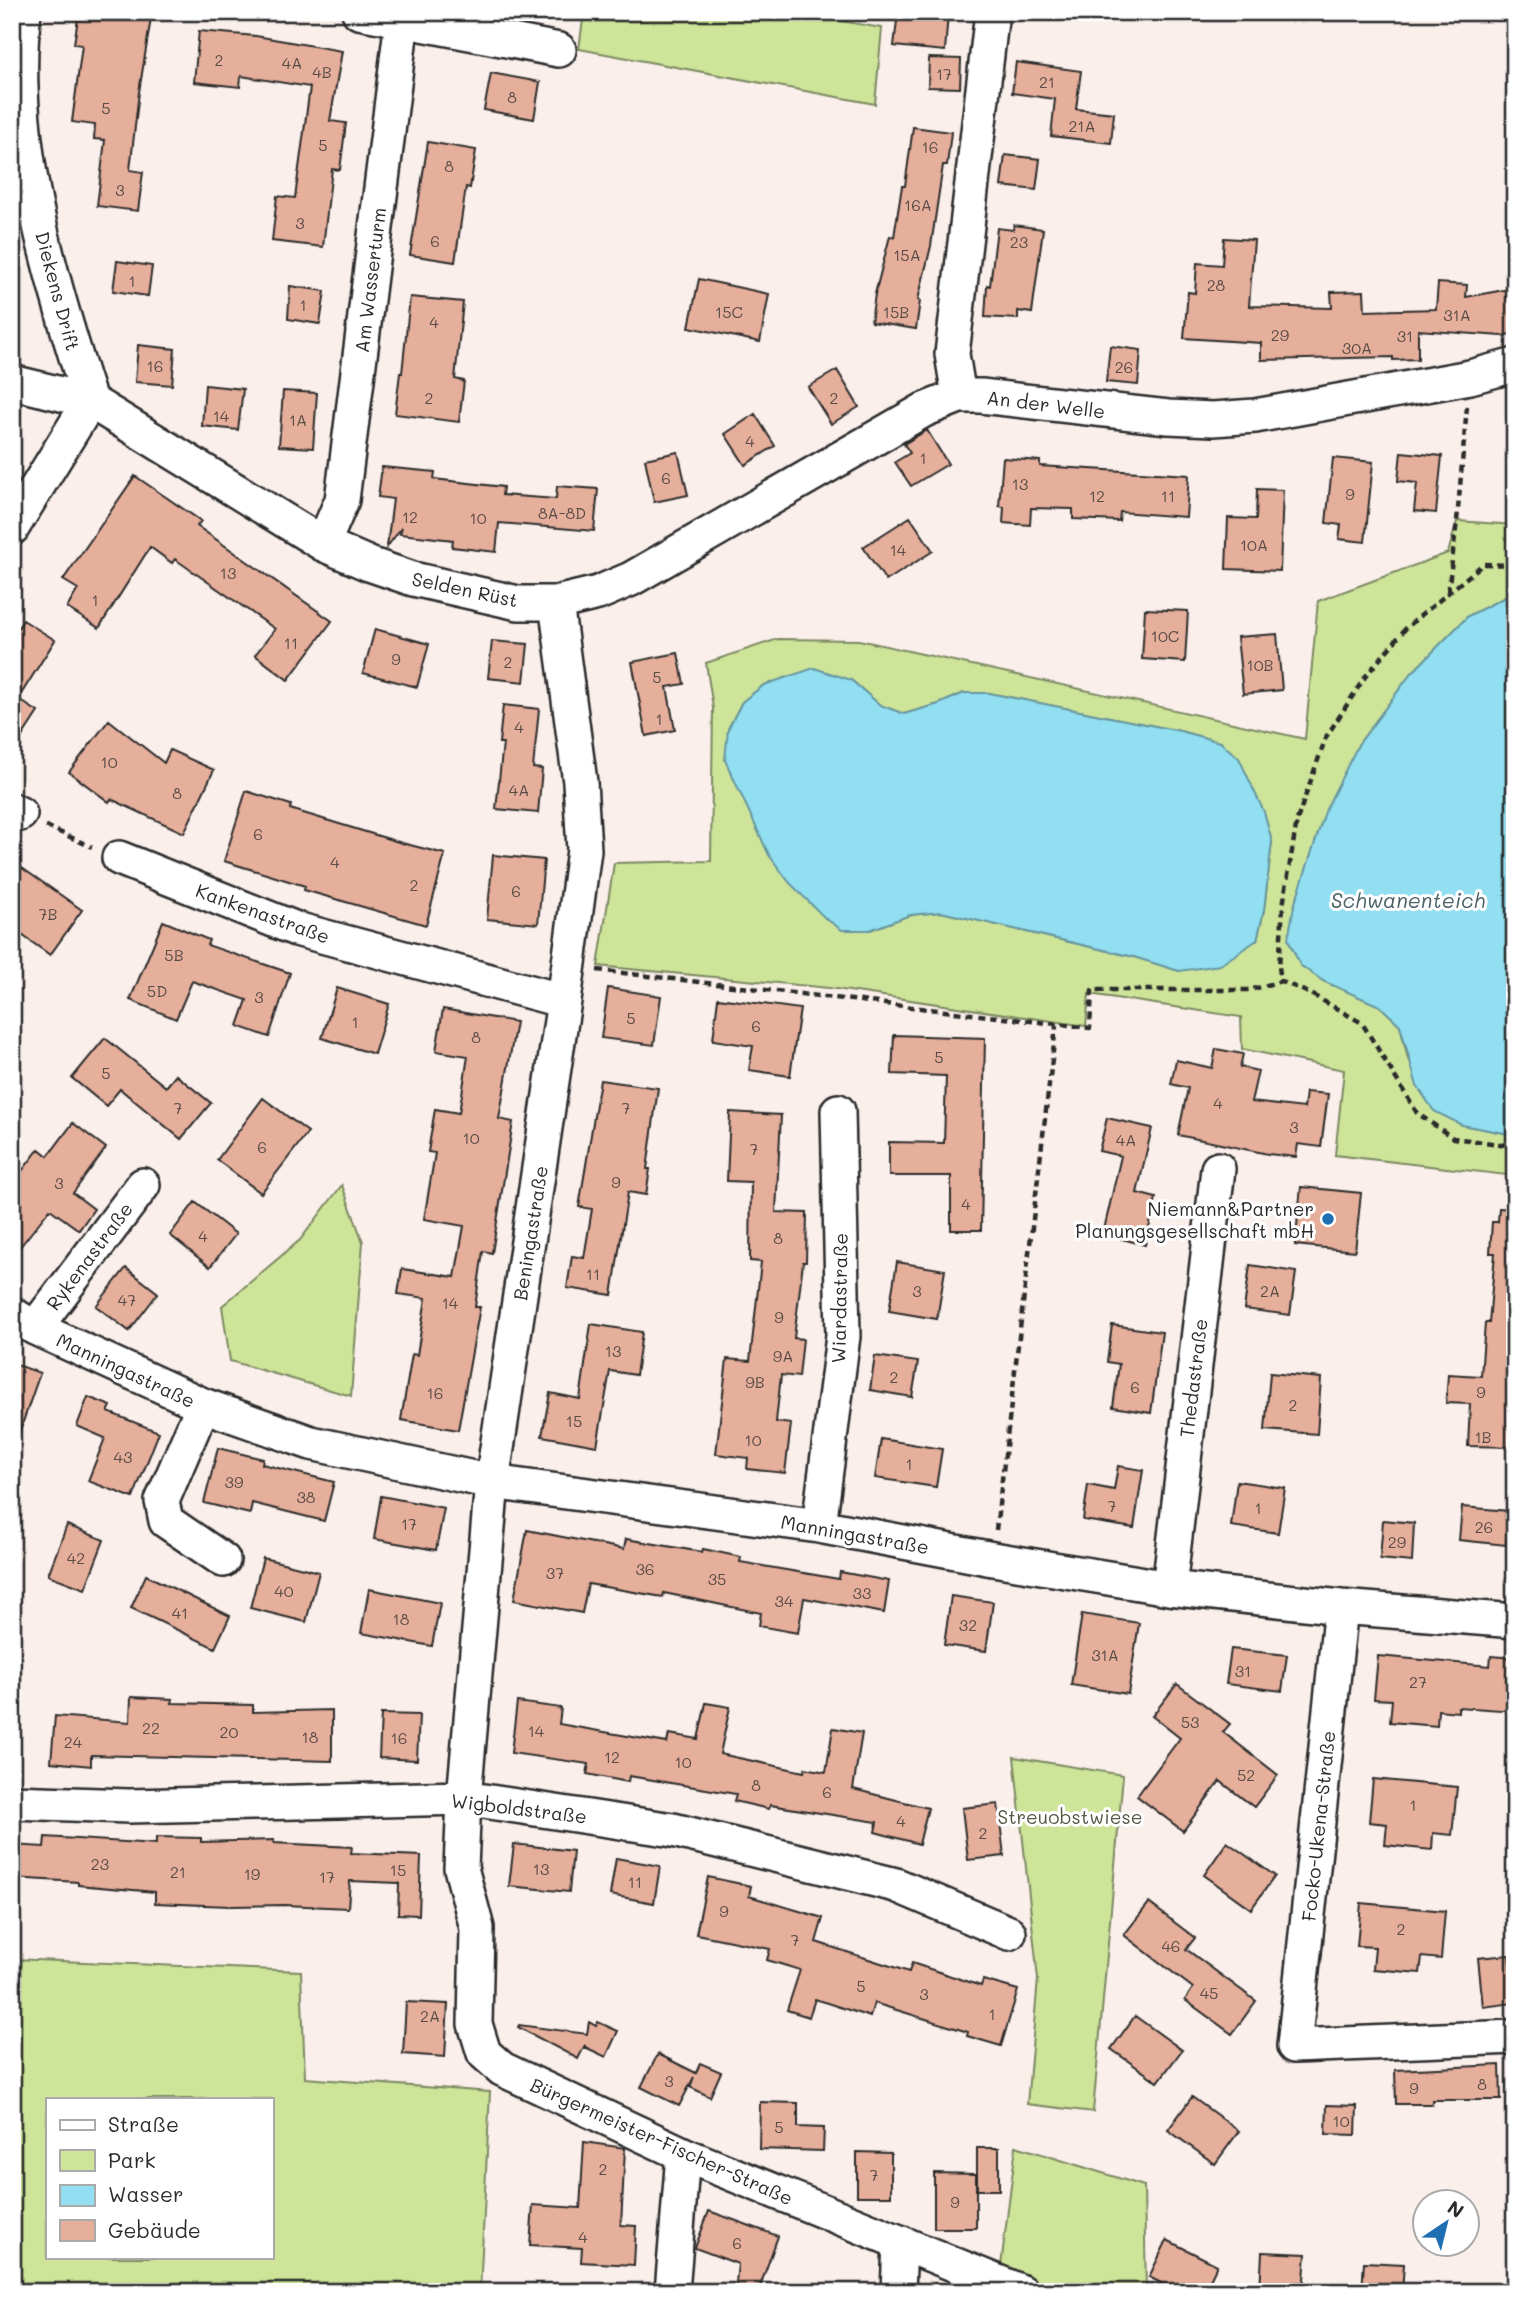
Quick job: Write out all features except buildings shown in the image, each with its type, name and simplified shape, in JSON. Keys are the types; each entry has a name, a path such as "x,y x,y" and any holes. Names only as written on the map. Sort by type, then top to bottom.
{"street":[{"name":"Diekens Drift","path":"24,12 19,50 25,132 41,231 67,329 90,401"},
{"path":"359,12 403,16 559,50"},
{"name":"An der Welle","path":"992,12 952,354 960,396 1213,419 1296,411 1469,377 1515,365"},
{"name":"Am Wasserturm","path":"324,544 342,500 403,16"},
{"name":"Selden Rüst","path":"12,382 90,401 324,544 369,565 413,579 518,603 555,603 598,593 631,579 924,410 960,396"},
{"path":"12,528 90,401"},
{"name":"Beningastraße","path":"461,1864 464,1798 492,1482 584,850 580,782 555,603"},
{"name":"Kankenastraße","path":"118,858 296,929 564,1000"},
{"name":"Wiardastraße","path":"819,1526 842,1336 838,1111"},
{"name":"Thedastraße","path":"1169,1588 1218,1169"},
{"name":"Rykenastraße","path":"24,1321 143,1185"},
{"name":"Manningastraße","path":"24,1321 203,1405 311,1443 492,1482 819,1526 993,1559 1169,1588 1341,1607 1515,1621"},
{"name":"Manningastraße","path":"203,1405 162,1502 166,1521 223,1560"},
{"name":"Focko-Ukena-Straße","path":"1341,1607 1294,2046 1515,2037"},
{"name":"Wigboldstraße","path":"12,1802 129,1806 464,1798 673,1830 883,1881 1009,1933"},
{"name":"Bürgermeister-Fischer-Straße","path":"461,1864 477,1928 475,2024 484,2053 502,2069 683,2154 1022,2292"},
{"path":"672,2292 683,2154"},
{"path":"898,2292 900,2242"}],"path":[{"path":"1447,594 1457,521 1469,377"},
{"path":"1281,981 1279,967 1283,906 1297,820 1326,737 1365,677 1406,628 1483,564 1515,565"},
{"path":"16,812 118,858"},
{"path":"569,967 1090,1028 1092,990 1250,990 1281,981 1311,994 1363,1023 1417,1113 1453,1138 1515,1146"},
{"path":"993,1559 1056,1026"}],"green space":[{"path":"584,12 829,12 829,19 882,28 875,104 579,49"},
{"path":"1457,521 1515,525 1515,592 1468,616 1410,675 1358,745 1323,981 1380,1006 1400,1025 1408,1059 1462,1125 1515,1135 1515,1176 1335,1155 1344,1070 1242,1049 1241,1017 1089,994 1086,1026 829,988 598,966 614,863 711,861 713,708 706,663 778,639 859,640 1305,739 1318,601 1448,553","holes":["851,680 880,705 904,714 939,704 964,693 989,693 1180,731 1220,742 1272,841 1264,910 1257,940 1179,971 1134,957 941,912 910,915 870,930 728,729 742,702 764,685"]},
{"path":"342,1185 363,1242 351,1396 230,1361 222,1306 300,1240"},
{"name":"Streuobstwiese","path":"1014,1757 1123,1775 1093,2112 1027,2104 1038,1979"},
{"path":"12,1959 301,1971 305,2078 490,2092 480,2292 12,2292"},
{"path":"1016,2146 1144,2186 1146,2292 1022,2292 999,2282"}],"water":[{"name":"Schwanenteich","path":"1515,592 1515,1135 1462,1125 1434,1111 1417,1086 1400,1025 1380,1006 1323,981 1300,965 1288,939 1294,906 1326,809 1358,745 1410,675 1468,616"},
{"path":"814,668 851,680 880,705 904,714 939,704 964,693 989,693 1180,731 1220,742 1239,758 1264,812 1272,841 1264,910 1257,940 1220,965 1179,971 1134,957 941,912 910,915 870,930 842,930 825,918 789,882 769,855 725,760 728,729 742,702 764,685"}],"place":[{"name":"Niemann&Partner Planungsgesellschaft mbH","path":"1328,1219"}]}
